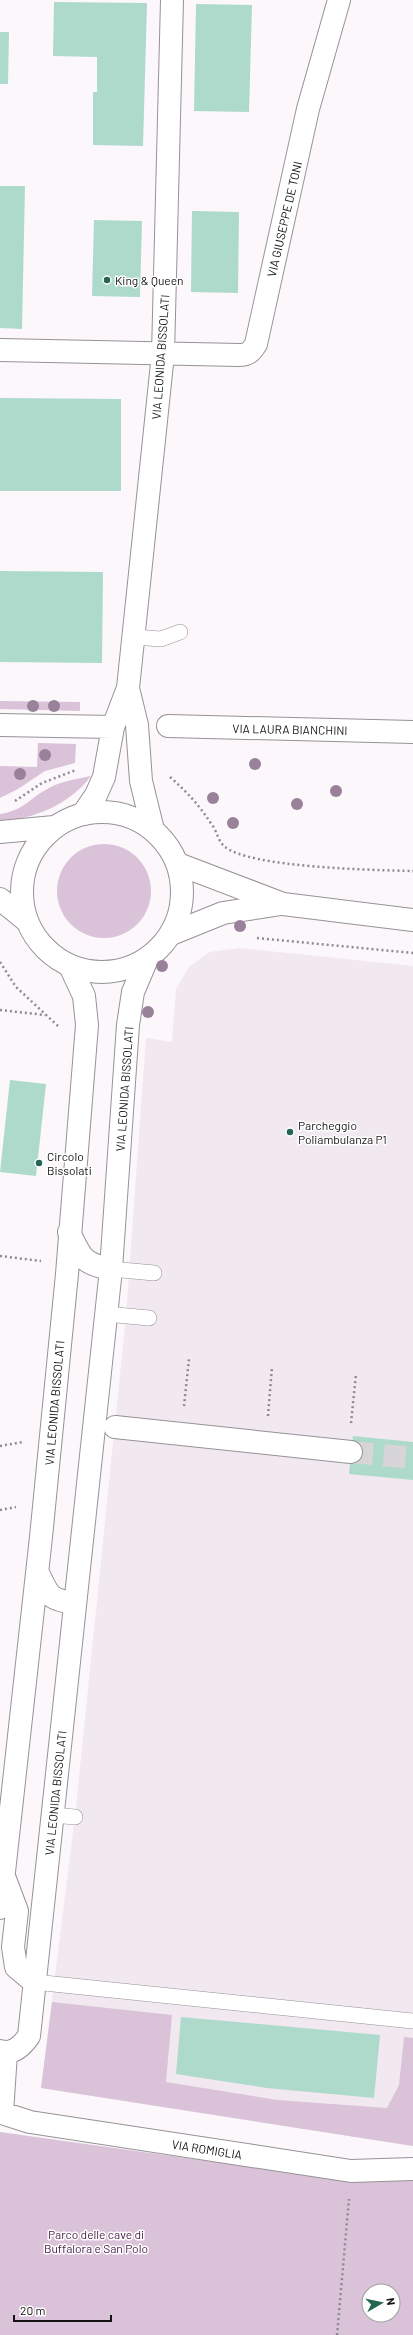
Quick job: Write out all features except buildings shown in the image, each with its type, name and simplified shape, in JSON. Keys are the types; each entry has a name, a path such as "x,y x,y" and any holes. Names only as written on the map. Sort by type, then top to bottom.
{"street":[{"name":"VIA LEONIDA BISSOLATI","path":"83,814 96,795 104,777 113,727 128,688 134,637 163,354 172,0"},
{"name":"VIA GIUSEPPE DE TONI","path":"0,350 246,355 252,351 256,344 308,109 339,0"},
{"name":"VIA LEONIDA BISSOLATI","path":"128,688 137,725 139,761 144,798 153,830"},
{"path":"0,725 113,727"},
{"name":"VIA LAURA BIANCHINI","path":"168,726 413,732"},
{"name":"VIA LEONIDA BISSOLATI","path":"101,811 120,813 138,819 153,830 167,846 178,864 182,882 182,900 179,917 171,934 160,948 147,960 129,968 110,972 89,972 70,966 44,948 34,935 27,921 22,901 23,880 29,860 40,842 54,827 83,814 101,811"},
{"path":"0,832 54,827"},
{"path":"178,864 282,904 413,920"},
{"path":"0,899 27,921"},
{"path":"171,934 223,912 282,904"},
{"name":"VIA LEONIDA BISSOLATI","path":"2,2113 3,2052 20,2048 28,2036 111,1269 128,1025 133,992 147,960"},
{"name":"VIA LEONIDA BISSOLATI","path":"0,1908 38,1573 67,1274 69,1232 87,1024 84,996 70,966"},
{"path":"69,1232 80,1255 93,1266 111,1269"},
{"path":"115,1427 350,1451"},
{"path":"38,1573 48,1594 57,1601 75,1603"},
{"name":"VIA LEONIDA BISSOLATI","path":"4,1876 18,1911 13,1947 16,1967 34,1982"},
{"name":"VIA ROMIGLIA","path":"2,2113 30,2122 351,2171 413,2169"}],"lane":[{"path":"134,637 162,639 180,632"},
{"path":"111,1269 154,1273"},
{"path":"106,1314 150,1318"},
{"path":"52,1815 75,1817"},
{"path":"34,1982 413,2021"}],"path":[{"path":"12,802 49,780 79,769 86,754 98,753 109,755"},
{"path":"139,761 162,766 162,773 170,777 192,797 214,828 222,845 229,851 246,857 274,863 413,871"},
{"path":"252,937 413,954"},
{"path":"0,962 16,987 45,1015 55,1022 87,1024"},
{"path":"0,1010 45,1015"},
{"path":"0,1256 47,1261"},
{"path":"181,1434 189,1359"},
{"path":"265,1442 272,1367"},
{"path":"350,1451 356,1374"},
{"path":"0,1446 29,1441"},
{"path":"0,1510 23,1506"},
{"path":"336,2335 351,2171"}],"shaded area":[{"path":"240,948 413,966 413,2146 41,2088 75,1817 126,1316 146,1038 172,1042 176,989 189,967 210,952"}],"green space":[{"path":"0,701 80,702 80,711 0,709"},
{"path":"38,743 76,744 75,763 45,771 18,789 0,798 0,766 37,767"},
{"path":"91,776 72,795 62,802 26,817 0,822 0,814 21,807 49,788 64,782"},
{"path":"104,844 122,848 137,858 147,873 151,891 147,909 137,924 122,934 104,938 86,934 71,924 61,909 57,891 61,873 71,858 86,848"},
{"path":"52,2002 172,2015 166,2082 277,2100 387,2108 399,2085 404,2037 413,2038 413,2146 41,2088"},
{"name":"Parco delle cave di Buffalora e San Polo","path":"0,2132 350,2181 413,2180 413,2335 0,2335"}],"tunnel":[{"path":"351,1452 413,1458"}],"place":[{"name":"King & Queen","path":"107,280"},
{"name":"Parcheggio Poliambulanza P1","path":"290,1132"},
{"name":"Circolo Bissolati","path":"39,1163"}]}
